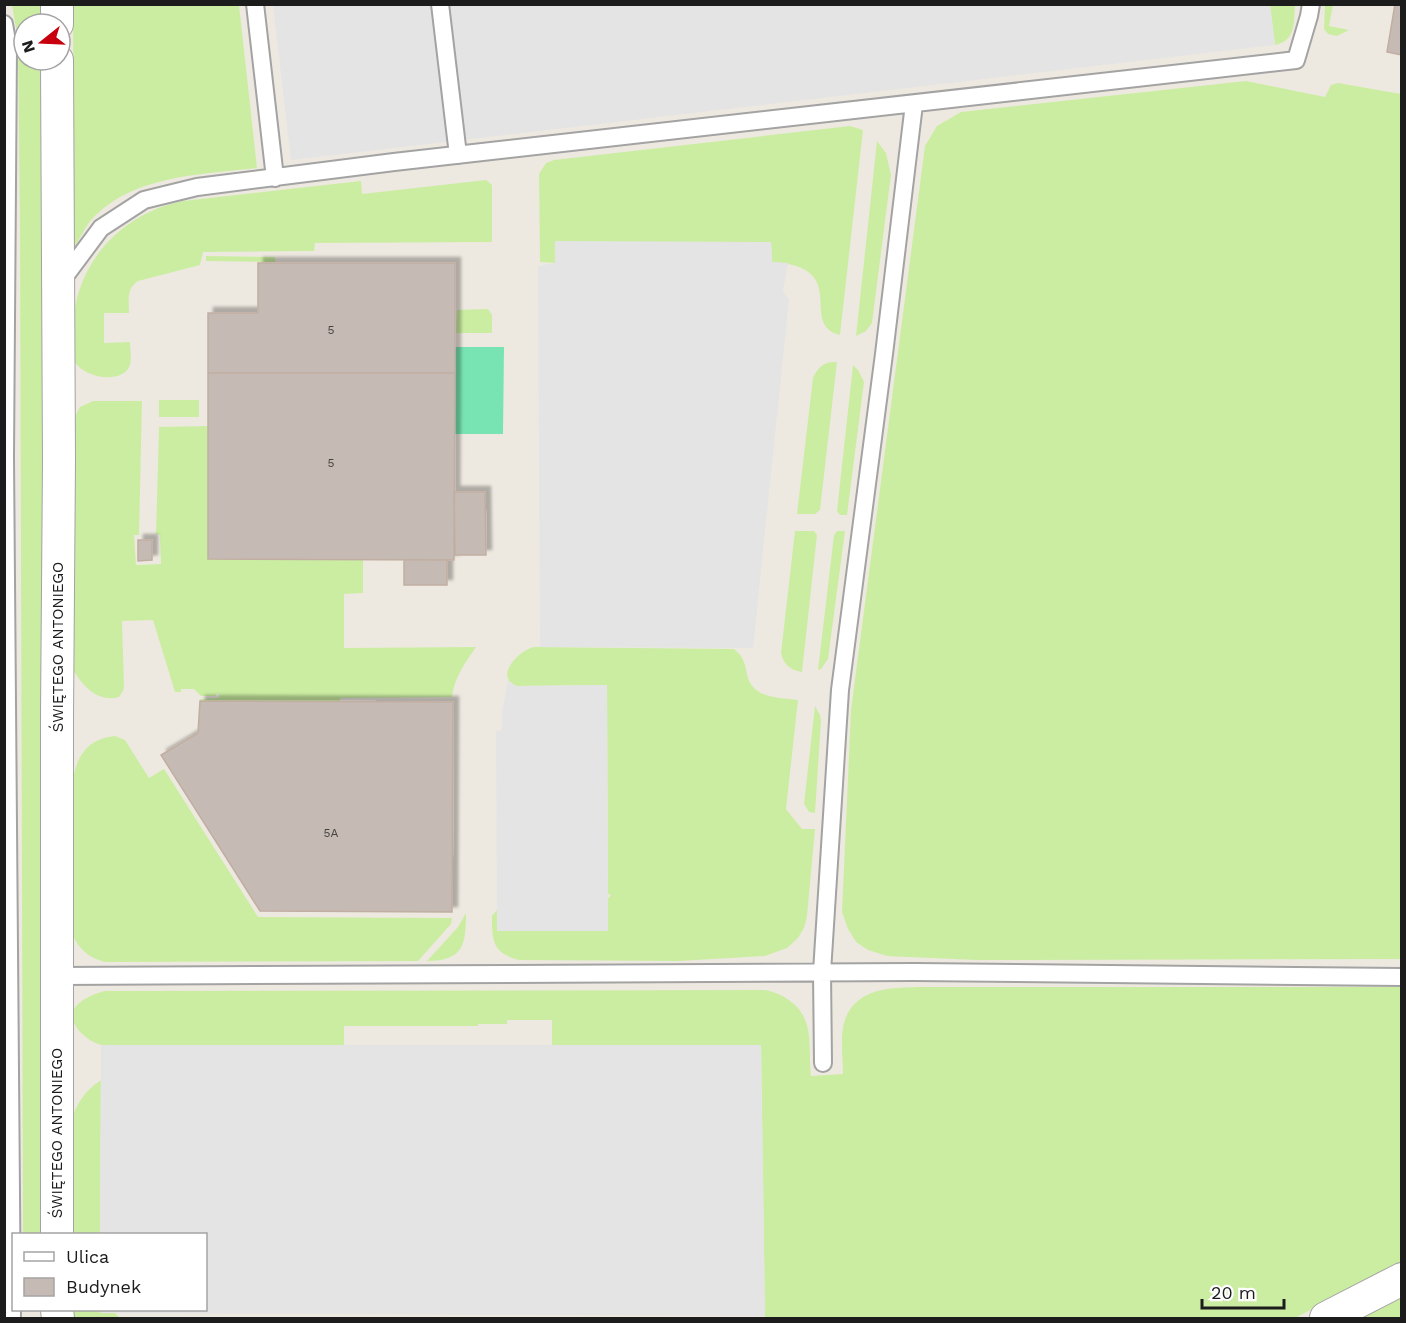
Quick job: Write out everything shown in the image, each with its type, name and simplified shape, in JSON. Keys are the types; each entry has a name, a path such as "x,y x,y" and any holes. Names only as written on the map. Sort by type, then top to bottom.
{"street":[{"name":"ŚWIĘTEGO ANTONIEGO","path":"57,72 59,460 57,1233"},
{"path":"1326,1318 1401,1279"}],"lane":[{"path":"255,4 275,178"},
{"path":"440,4 458,155"},
{"path":"57,287 102,228 144,200 197,187 458,155 1296,60 1311,4"},
{"path":"4,24 8,47 5,469 12,1318"},
{"path":"823,1064 822,972 840,690 914,104"},
{"path":"57,976 822,972 1401,977"}],"green space":[{"path":"12,5 43,5 43,12 13,12"},
{"path":"73,5 239,5 257,168 166,180 123,196 104,208 88,224 74,248"},
{"path":"1270,5 1295,5 1294,24 1290,35 1282,43 1275,45"},
{"path":"1325,5 1333,5 1329,26 1349,30 1337,36 1328,34 1324,29"},
{"path":"18,72 43,72 43,1233 23,1233"},
{"path":"1246,81 1325,97 1331,85 1338,83 1401,94 1401,959 976,960 887,956 868,950 856,942 842,912 851,710 925,146 937,126 961,112"},
{"path":"850,126 863,130 840,335 828,329 823,320 818,284 811,274 796,266 772,262 771,242 555,243 555,263 540,262 539,174 546,163 554,160"},
{"path":"877,141 886,153 891,175 872,323 866,331 856,336"},
{"path":"486,180 492,185 492,242 315,243 314,251 203,252 200,265 134,284 129,295 129,313 104,313 104,343 130,342 131,362 126,371 120,375 103,377 86,372 75,362 72,346 75,306 81,284 91,264 121,230 160,207 183,201 361,181 362,194"},
{"path":"206,256 275,257 275,262 206,261"},
{"path":"488,309 492,315 492,333 456,333 457,310"},
{"path":"454,347 504,347 503,434 455,434"},
{"path":"837,362 820,510 815,514 797,514 813,378 822,366"},
{"path":"853,365 864,382 847,515 840,515 837,511"},
{"path":"159,400 199,400 199,417 159,417"},
{"path":"93,401 142,401 139,535 134,535 136,565 161,564 160,535 156,534 159,427 208,426 208,558 363,560 363,593 344,594 344,648 476,647 458,677 452,697 340,698 340,702 200,701 200,699 219,698 219,694 201,696 194,689 181,689 181,692 175,692 153,620 122,621 124,686 119,697 104,698 92,692 73,670 73,420 80,407"},
{"path":"795,531 814,531 817,535 802,672 788,666 781,653"},
{"path":"837,531 845,531 828,659 818,670 834,535"},
{"path":"534,647 734,649 740,654 754,688 774,697 798,700 786,809 802,829 815,829 807,916 798,938 787,948 765,956 678,961 519,960 503,954 493,939 492,916 497,910 497,931 608,931 608,898 611,895 608,894 607,685 517,686 507,677 508,670 516,658"},
{"path":"815,706 821,721 815,813 809,812 804,804"},
{"path":"115,736 125,740 149,778 164,769 258,917 452,918 451,924 418,961 105,962 90,956 73,936 74,774 79,759 88,747 107,737"},
{"path":"466,913 465,934 456,954 449,958 427,961 458,927"},
{"path":"1401,987 1401,1263 1295,1318 765,1318 761,1045 552,1045 552,1020 507,1020 507,1024 478,1024 478,1026 344,1026 344,1045 102,1045 82,1033 72,1017 75,1008 82,1001 105,991 764,990 784,997 801,1012 808,1029 811,1076 843,1074 844,1023 849,1011 864,996 896,988"},
{"path":"111,1075 101,1085 100,1233 72,1233 72,1117 87,1092 98,1082"},
{"path":"1401,1296 1401,1318 1357,1318"},
{"path":"72,1311 100,1311 100,1313 115,1313 120,1318 72,1318"}],"shaded area":[{"path":"1270,4 1275,45 291,160 273,5"},
{"path":"555,241 771,242 772,262 788,263 783,291 789,300 753,648 540,647 538,266 555,263"},
{"path":"508,679 511,684 517,686 607,685 608,931 497,931 496,731 502,730 502,713"},
{"path":"101,1045 761,1045 765,1316 100,1313 100,1311 207,1311 207,1233 100,1233"}],"building":[{"path":"1395,4 1402,4 1402,55 1387,52"},
{"path":"258,263 455,263 455,373 208,373 208,313 258,313"},
{"path":"208,373 455,373 454,560 208,559"},
{"path":"454,492 485,492 486,555 455,555"},
{"path":"138,540 152,540 152,560 138,561"},
{"path":"404,560 447,560 447,585 404,585"},
{"path":"200,701 453,702 452,912 260,911 161,755 198,733"}]}
